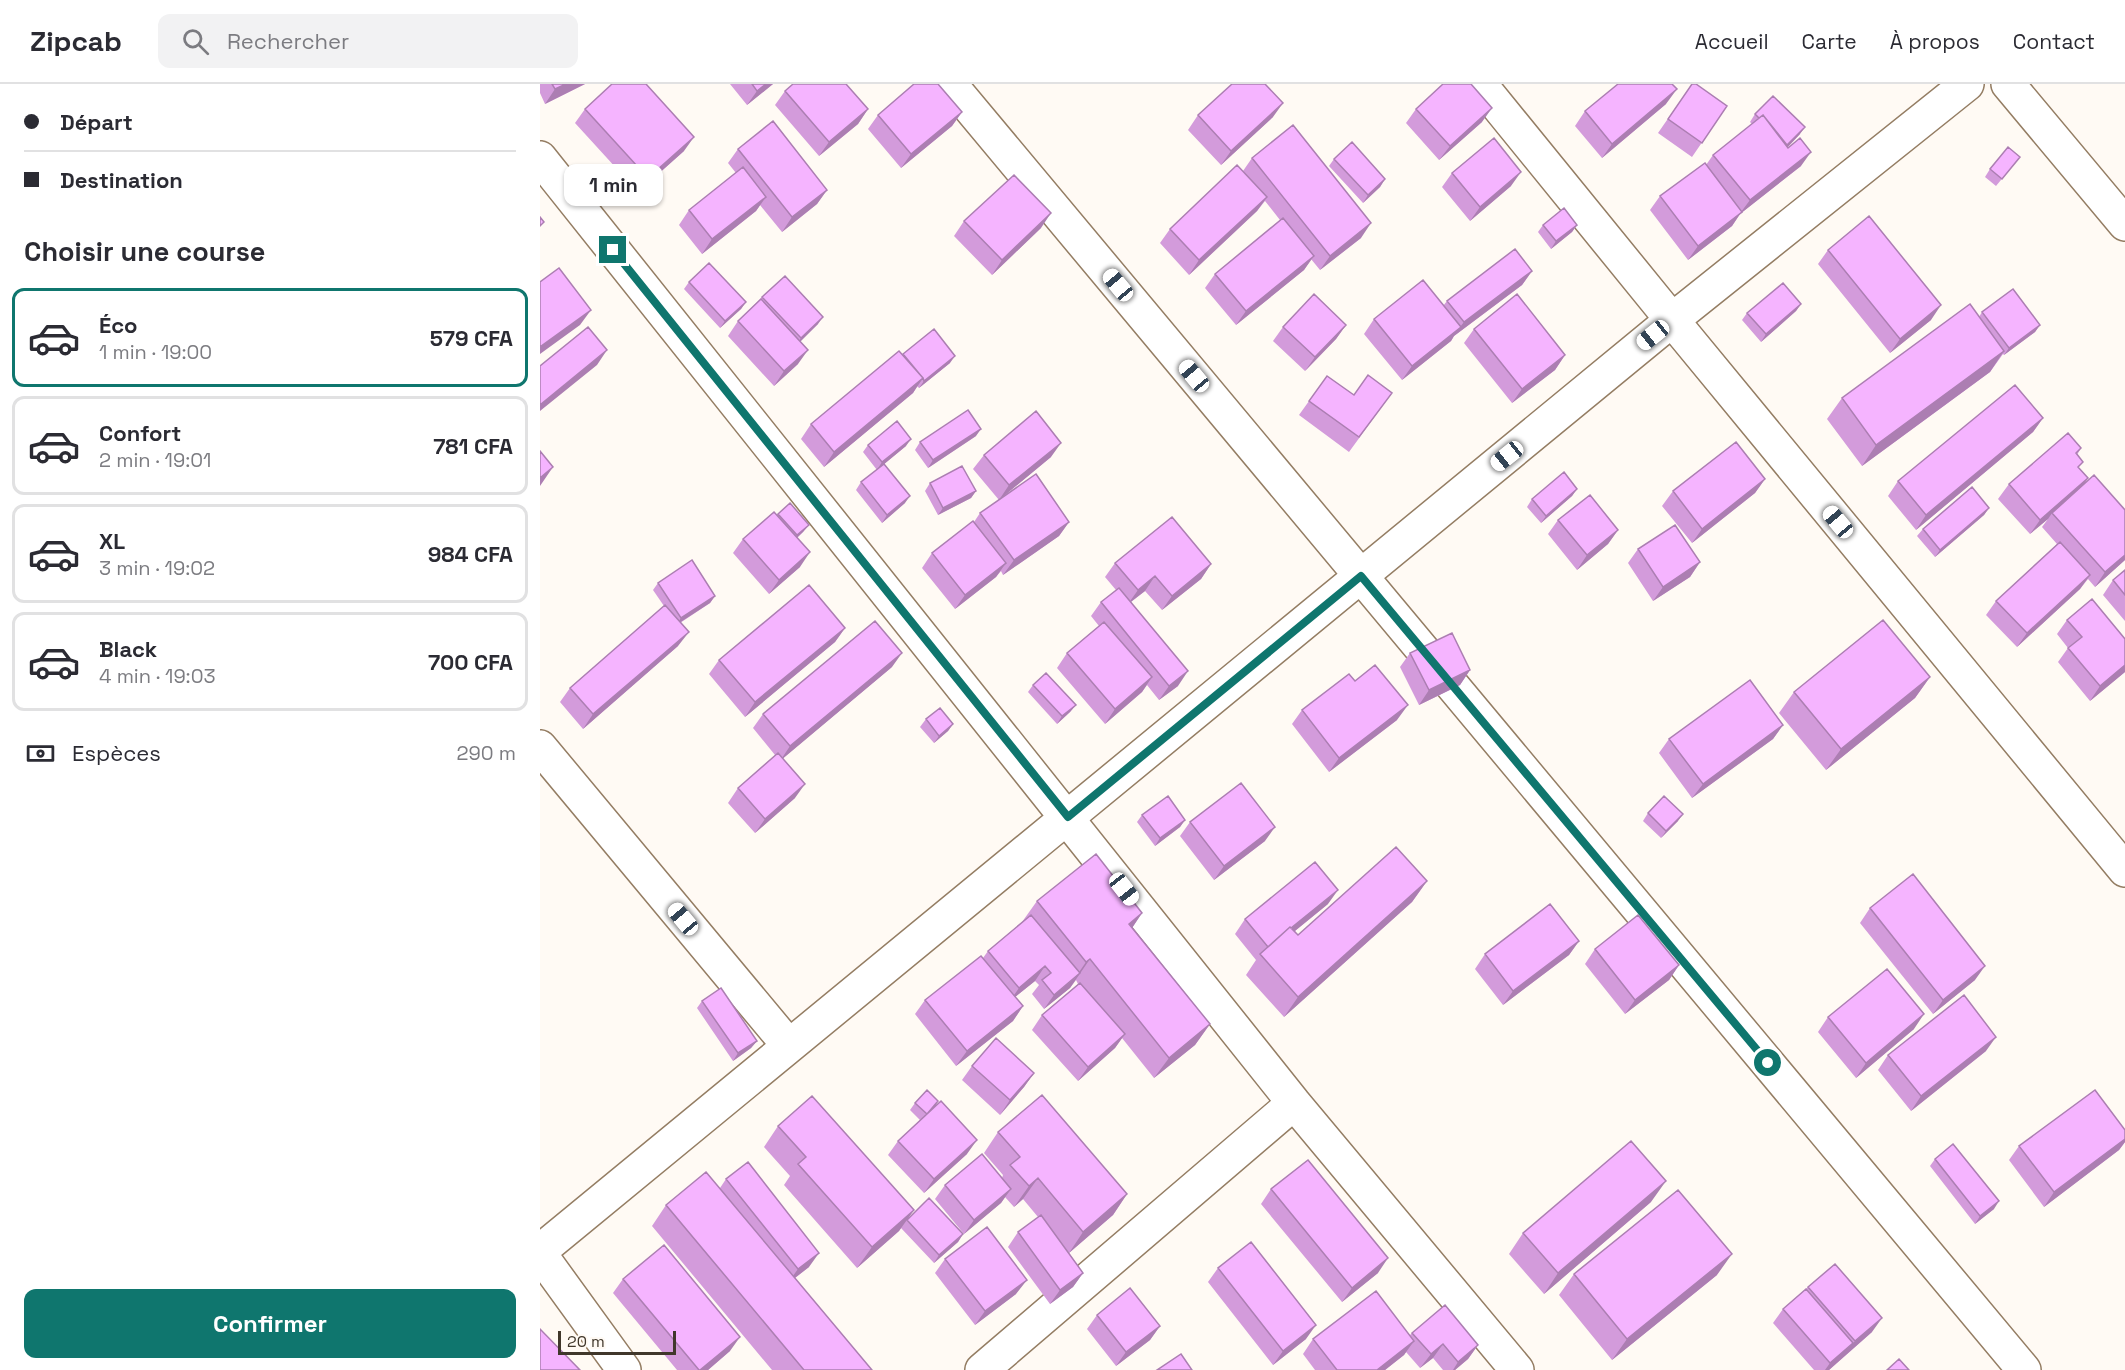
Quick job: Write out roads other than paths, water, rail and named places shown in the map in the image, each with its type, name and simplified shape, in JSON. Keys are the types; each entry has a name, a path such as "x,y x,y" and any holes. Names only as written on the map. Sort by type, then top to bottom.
{"street":[{"path":"950,84 2024,1370"},
{"path":"1480,84 2125,870"},
{"path":"624,1370 540,1253 1672,320 1967,84"},
{"path":"2008,84 2125,224"},
{"path":"540,158 1294,1103 1517,1370"},
{"path":"542,754 789,1046"},
{"path":"982,1370 1294,1103"}]}
